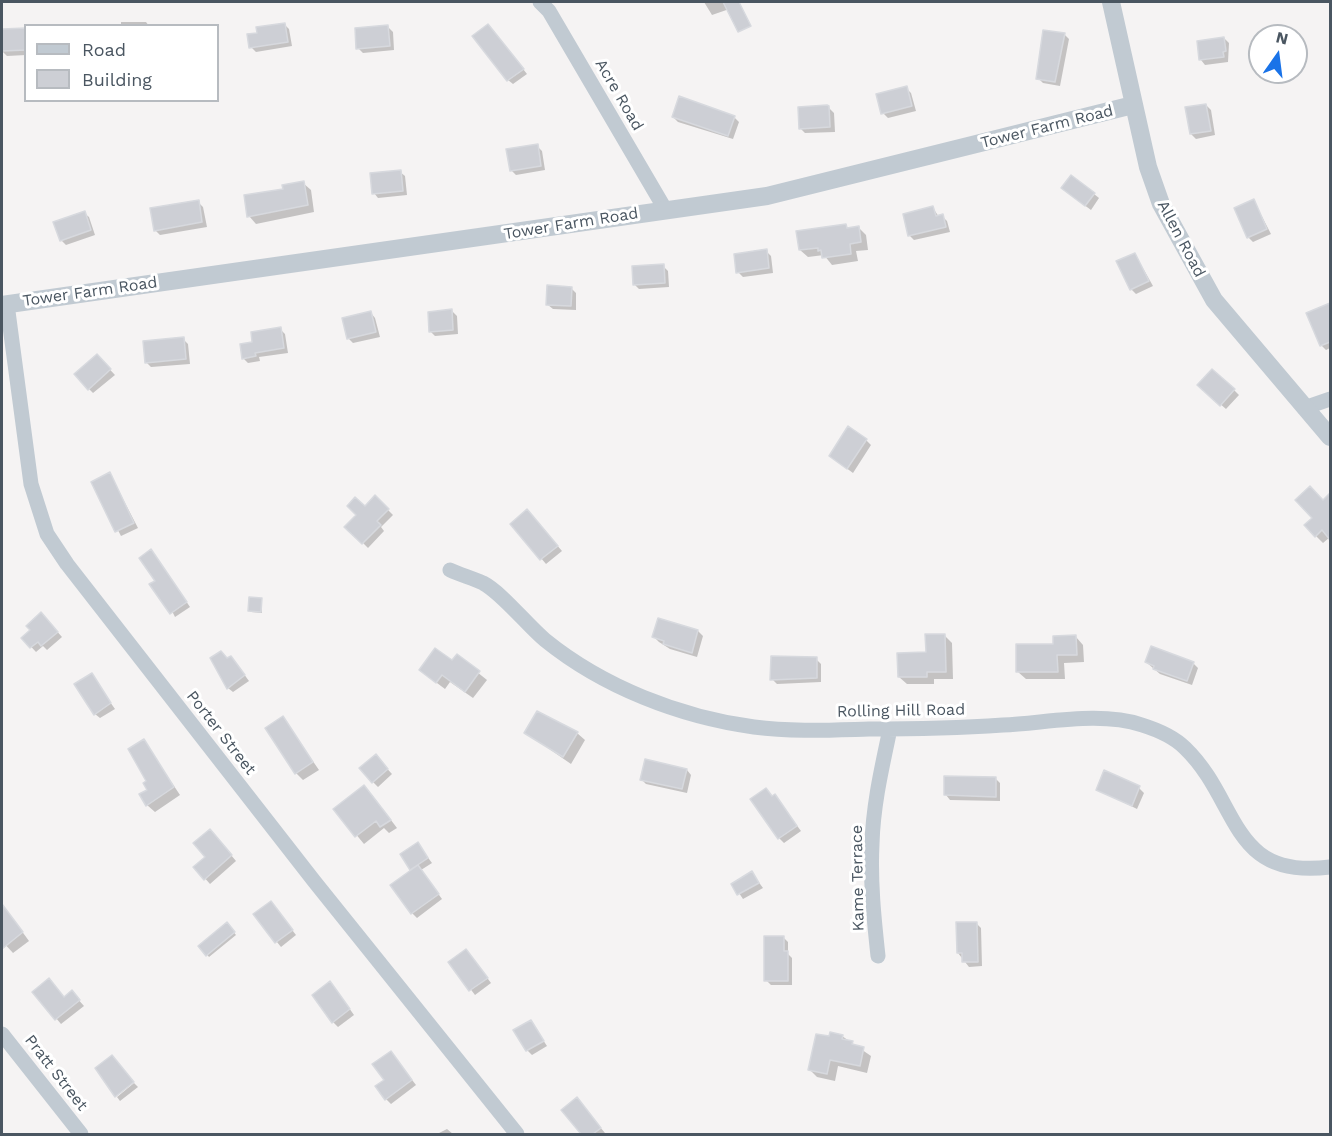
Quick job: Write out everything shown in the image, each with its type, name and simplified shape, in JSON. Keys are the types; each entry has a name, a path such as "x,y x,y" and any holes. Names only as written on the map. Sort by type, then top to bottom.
{"street":[{"name":"Acre Road","path":"540,2 549,11 665,209"},
{"name":"Allen Road","path":"1110,2 1148,167 1161,204 1199,275 1232,323 1330,437"},
{"name":"Tower Farm Road","path":"4,304 767,196 1133,105"},
{"name":"Porter Street","path":"4,304 31,484 47,534 67,564 314,881 517,1134"},
{"path":"1304,408 1330,399"},
{"name":"Rolling Hill Road","path":"450,570 485,584 546,640 598,676 649,699 705,718 755,727 826,730 1110,719 1139,724 1166,734 1185,748 1206,775 1242,839 1257,852 1289,868 1307,870 1330,867"},
{"name":"Kame Terrace","path":"878,956 873,902 872,844 878,786 890,729"},
{"name":"Pratt Street","path":"2,1034 81,1134"}],"building":[{"path":"723,2 739,2 751,26 738,32"},
{"path":"285,23 288,42 249,48 247,34 257,33 256,27"},
{"path":"488,24 524,69 507,81 472,36"},
{"path":"388,25 390,46 356,49 355,28"},
{"path":"24,28 24,50 2,51 2,29"},
{"path":"1043,30 1065,33 1055,82 1036,79"},
{"path":"1224,37 1226,51 1223,52 1224,57 1199,60 1197,41"},
{"path":"907,86 912,106 881,114 876,94"},
{"path":"679,96 735,116 728,136 672,117"},
{"path":"1206,104 1211,131 1190,134 1185,107"},
{"path":"829,106 830,127 799,129 798,107"},
{"path":"538,144 541,166 510,171 506,149"},
{"path":"401,170 403,191 372,194 370,173"},
{"path":"1071,175 1095,193 1085,206 1061,188"},
{"path":"304,181 308,205 247,217 244,195 283,189 282,185"},
{"path":"1254,199 1267,229 1247,238 1234,208"},
{"path":"199,200 202,222 154,231 150,208"},
{"path":"933,206 936,216 943,214 946,227 908,236 903,214"},
{"path":"85,211 91,230 60,241 53,222"},
{"path":"846,224 847,228 859,226 861,242 850,244 851,254 822,258 821,250 818,251 818,248 799,250 796,231"},
{"path":"767,249 769,268 736,273 734,254"},
{"path":"1135,253 1149,281 1130,290 1116,261"},
{"path":"664,264 665,283 633,285 632,266"},
{"path":"547,285 572,287 571,306 546,305"},
{"path":"1330,303 1330,342 1320,346 1306,313"},
{"path":"452,309 453,330 429,332 428,312"},
{"path":"371,311 376,332 347,339 342,318"},
{"path":"281,327 284,348 255,353 256,356 242,359 240,344 252,342 251,332"},
{"path":"184,337 186,359 145,363 143,341"},
{"path":"97,354 111,369 88,390 74,374"},
{"path":"1212,369 1235,389 1220,406 1197,385"},
{"path":"848,426 867,439 847,469 829,456"},
{"path":"110,472 134,523 115,532 91,482"},
{"path":"1310,486 1323,500 1330,493 1330,540 1322,530 1315,537 1304,525 1312,518 1295,500"},
{"path":"375,495 389,509 377,521 381,525 362,544 344,527 356,515 347,506 355,497 365,506"},
{"path":"527,509 558,546 540,560 510,524"},
{"path":"151,549 187,602 170,614 149,584 155,581 139,558"},
{"path":"249,597 262,598 261,612 248,611"},
{"path":"41,612 58,632 41,646 38,642 30,648 21,638 30,630 26,626"},
{"path":"658,618 698,630 692,653 663,644 664,641 652,637"},
{"path":"925,634 945,634 946,672 927,672 927,677 898,677 897,653 926,652"},
{"path":"1076,635 1077,655 1057,655 1058,672 1016,672 1016,644 1053,644 1053,636"},
{"path":"1151,646 1194,662 1187,681 1153,669 1154,666 1145,662"},
{"path":"435,648 452,660 457,654 480,671 465,692 442,675 436,683 419,670"},
{"path":"221,651 227,658 231,656 245,675 227,689 210,658"},
{"path":"771,656 817,657 817,678 770,680"},
{"path":"92,673 111,703 94,715 74,684"},
{"path":"537,711 578,732 563,757 524,733"},
{"path":"283,716 313,762 295,774 265,728"},
{"path":"144,739 174,787 146,806 139,794 147,790 143,783 146,781 128,749"},
{"path":"376,754 388,769 372,783 359,768"},
{"path":"645,759 687,769 682,789 640,780"},
{"path":"1104,770 1140,786 1132,806 1096,790"},
{"path":"944,776 996,777 996,797 944,795"},
{"path":"364,785 391,820 380,827 376,821 355,837 333,809"},
{"path":"766,788 772,796 775,794 797,826 778,839 750,799"},
{"path":"210,829 232,855 204,880 193,867 205,857 193,843"},
{"path":"418,842 428,858 410,870 400,854"},
{"path":"418,865 439,894 411,914 390,885"},
{"path":"752,871 759,883 737,895 731,884"},
{"path":"271,901 293,930 275,943 253,914"},
{"path":"2,904 23,932 2,949"},
{"path":"227,922 235,932 206,956 198,946"},
{"path":"956,922 977,922 978,962 962,962 962,953 957,953"},
{"path":"764,936 784,936 784,951 788,951 788,981 764,981"},
{"path":"466,949 488,978 469,991 448,962"},
{"path":"49,978 64,997 72,990 80,1000 55,1020 32,992"},
{"path":"330,981 350,1009 332,1023 312,995"},
{"path":"531,1020 544,1041 526,1051 513,1030"},
{"path":"830,1032 843,1035 842,1039 853,1041 852,1044 864,1047 860,1066 830,1060 827,1074 808,1070 816,1034 829,1036"},
{"path":"391,1051 412,1080 385,1100 375,1086 384,1080 372,1064"},
{"path":"112,1055 134,1082 115,1097 95,1068"},
{"path":"577,1097 601,1128 593,1134 581,1134 561,1110"}]}
